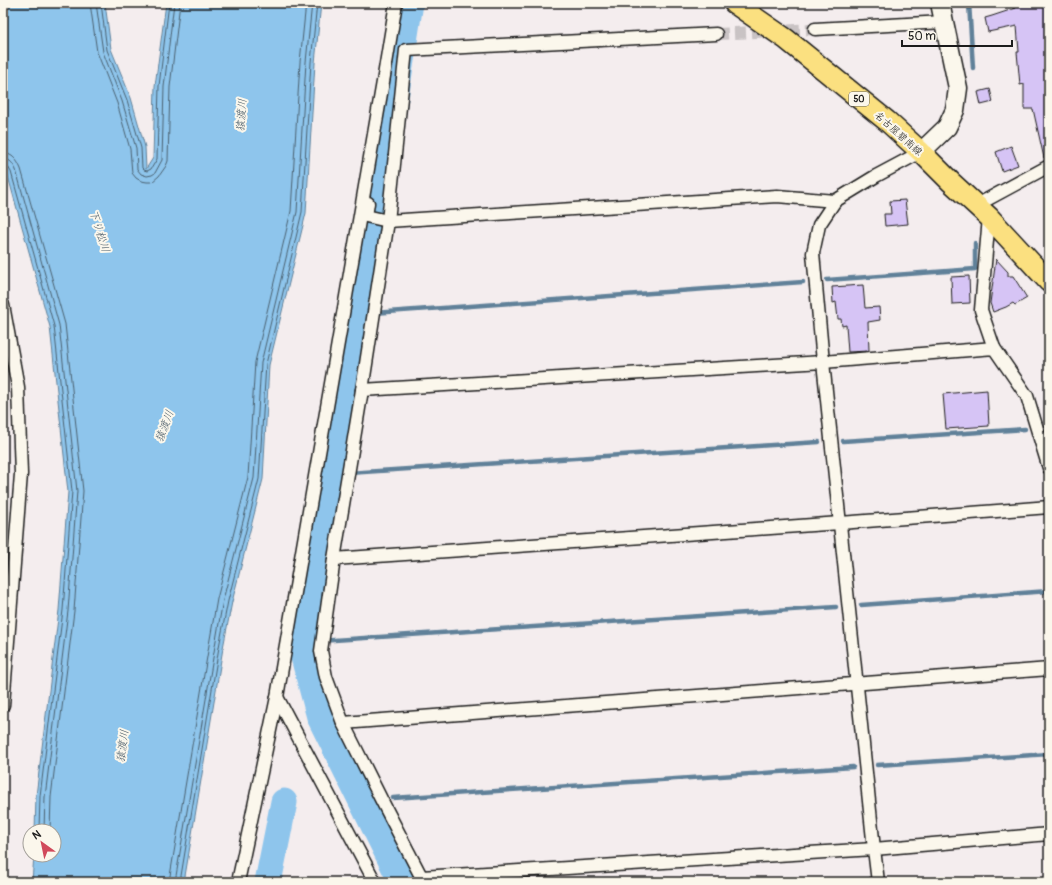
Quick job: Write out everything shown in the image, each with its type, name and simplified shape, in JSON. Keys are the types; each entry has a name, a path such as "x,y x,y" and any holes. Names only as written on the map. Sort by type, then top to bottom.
{"main road":[{"name":"名古屋碧南線","path":"734,3 786,39 887,121 983,211 1049,282"},
{"path":"921,152 947,127 955,110 958,88 940,3"}],"street":[{"path":"238,882 277,697 396,3"},
{"path":"815,28 944,22"},
{"path":"716,34 406,50 388,221 334,559 321,651 326,677 343,723 380,799 423,879 874,849 1049,834"},
{"path":"371,149 375,162 366,216 388,221 777,196 835,201"},
{"path":"878,882 856,684 813,253 819,225 835,201 876,176 921,152"},
{"path":"1049,166 983,211 981,310 994,348 1027,396 1049,468"},
{"path":"3,305 18,387 21,474 3,705"},
{"path":"362,390 823,362 994,348"},
{"path":"334,559 1049,507"},
{"path":"343,723 1049,669"},
{"path":"277,697 375,882"}],"water":[{"path":"3,3 105,3 111,49 131,98 145,147 146,169 153,158 155,86 166,3 321,3 315,63 306,213 269,365 263,479 232,602 184,882 32,882 33,863 62,863 62,823 35,823 36,796 59,610 68,492 50,327 7,173 3,165"}],"building":[{"path":"1015,3 1049,3 1049,158 1044,158 1033,109 1024,109 1024,84 1020,85 1017,52 1019,52 1017,26 988,32 985,18 1016,8"},
{"path":"990,89 993,102 981,105 978,92"},
{"path":"1011,146 1018,165 1002,171 996,152"},
{"path":"905,200 908,224 885,226 884,214 891,214 890,201"},
{"path":"996,259 1008,272 1008,276 1013,276 1027,298 1015,305 1013,303 993,312 990,303"},
{"path":"969,276 970,303 952,304 951,277"},
{"path":"863,285 865,308 879,307 880,320 868,322 869,351 848,352 846,325 842,326 841,319 838,319 836,302 833,303 832,287"},
{"path":"987,390 989,426 946,429 943,394"}],"waterway":[{"path":"402,882 320,717 303,653 375,225 410,3"},
{"path":"969,3 973,68"},
{"path":"827,280 975,269 975,243"},
{"path":"360,314 803,282"},
{"path":"843,441 1025,429"},
{"path":"333,474 819,442"},
{"path":"861,605 1049,591"},
{"path":"304,642 836,607"},
{"path":"877,765 1049,754"},
{"path":"393,798 853,767"},
{"path":"361,800 368,800"},
{"path":"268,882 284,802"}],"tunnel":[{"path":"716,34 815,29"}],"water label":[{"name":"猿渡川","path":"241,115"},
{"name":"下り松川","path":"100,231"},
{"name":"猿渡川","path":"164,426"},
{"name":"猿渡川","path":"122,746"}]}
